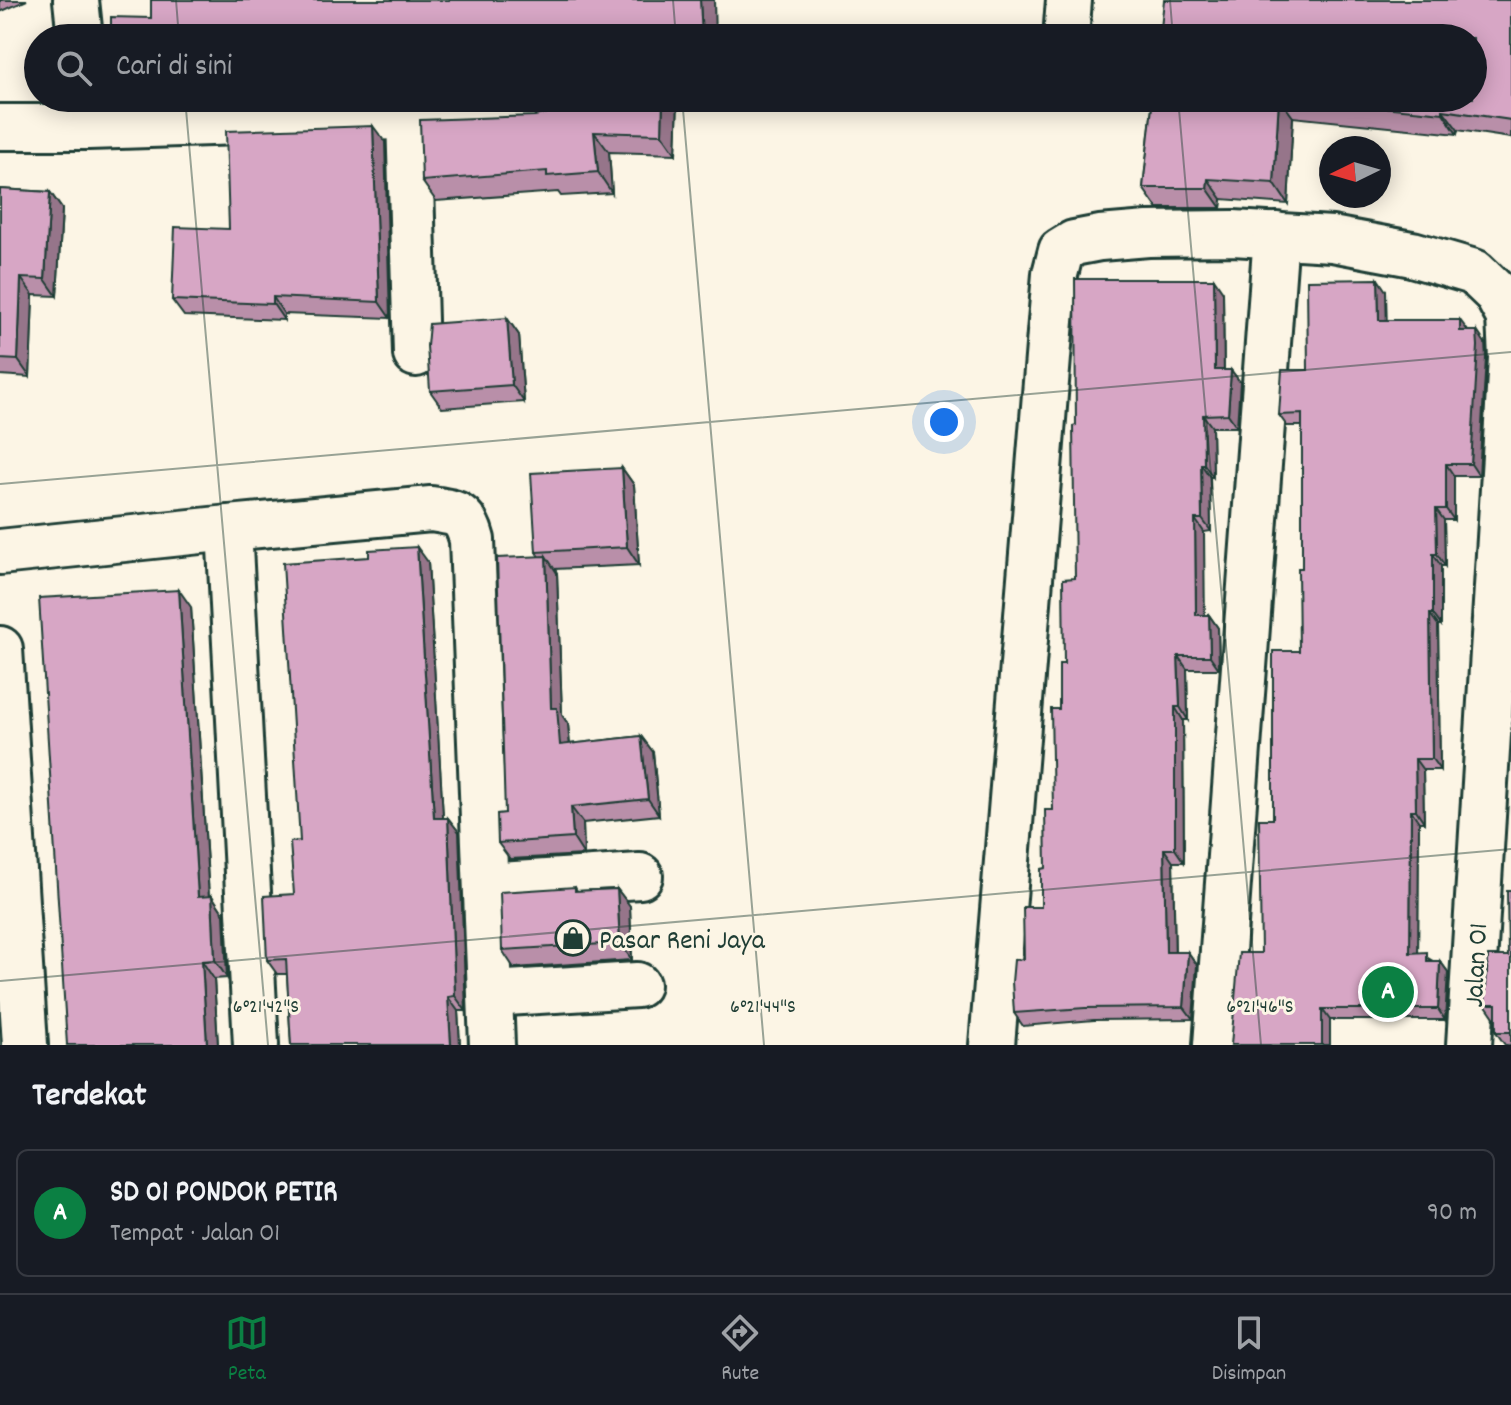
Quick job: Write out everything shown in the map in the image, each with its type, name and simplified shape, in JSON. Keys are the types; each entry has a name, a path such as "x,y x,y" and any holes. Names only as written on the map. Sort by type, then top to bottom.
{"street":[{"path":"76,0 79,24"},
{"path":"1067,24 1069,0"},
{"path":"0,127 87,112 409,118 549,112"},
{"path":"409,118 416,354"},
{"name":"Jalan O1","path":"992,1045 1055,274 1061,251 1074,243 1148,234 1276,235 1332,239 1412,254 1474,272 1496,293 1509,317 1511,358 1469,1045"},
{"path":"1216,1045 1276,235"},
{"path":"0,552 431,509 455,513 468,524 473,555 492,1045"},
{"path":"229,528 256,1045"},
{"path":"0,649 25,1045"},
{"path":"486,886 640,876"},
{"path":"491,994 637,985"}],"building":[{"path":"151,0 700,0 701,24 111,24 111,17 151,18"},
{"path":"1164,0 1511,0 1511,120 1457,112 1487,112 1487,24 1161,24"},
{"path":"663,112 662,134 594,132 598,172 547,176 547,171 422,181 420,120 547,113"},
{"path":"1151,112 1278,112 1274,183 1208,179 1207,188 1143,188"},
{"path":"373,126 379,302 273,297 273,304 172,300 175,227 229,229 226,131"},
{"path":"0,189 50,192 45,279 21,278 18,360 0,359"},
{"path":"1075,279 1214,279 1215,370 1231,370 1228,414 1203,415 1202,519 1195,519 1196,615 1209,615 1210,656 1178,656 1180,707 1175,707 1175,849 1164,849 1166,952 1188,952 1184,1007 1085,1008 1014,1013 1014,960 1024,959 1023,907 1041,907 1041,869 1046,868 1045,810 1053,810 1051,709 1059,709 1059,664 1064,664 1063,579 1075,578"},
{"path":"1378,279 1379,320 1460,320 1460,331 1477,331 1471,464 1446,464 1446,509 1436,509 1437,554 1433,554 1433,614 1430,614 1432,759 1415,759 1416,810 1411,810 1410,953 1427,952 1427,961 1440,961 1438,1009 1322,1009 1322,1045 1231,1045 1239,953 1261,953 1259,819 1273,819 1273,651 1299,651 1302,414 1279,415 1282,370 1308,370 1307,280"},
{"path":"507,318 512,385 430,391 429,324"},
{"path":"622,468 627,547 536,552 531,473"},
{"path":"417,547 434,818 448,818 455,996 448,997 451,1045 291,1045 286,959 267,960 264,896 294,894 290,842 300,841 283,563 369,557 369,550"},
{"path":"546,556 551,708 557,708 560,745 641,736 648,799 571,807 573,838 498,843 497,814 505,813 497,558"},
{"path":"179,590 198,897 212,896 215,960 202,961 207,1045 67,1045 39,598"},
{"path":"575,887 575,891 617,889 620,943 502,950 500,892"},
{"path":"1507,890 1511,890 1511,1032 1496,1032 1496,1004 1485,1004 1488,956 1508,956"}],"place":[{"name":"Pasar Reni Jaya","path":"573,938"},
{"name":"SD 01 PONDOK PETIR","path":"1388,992"}]}
